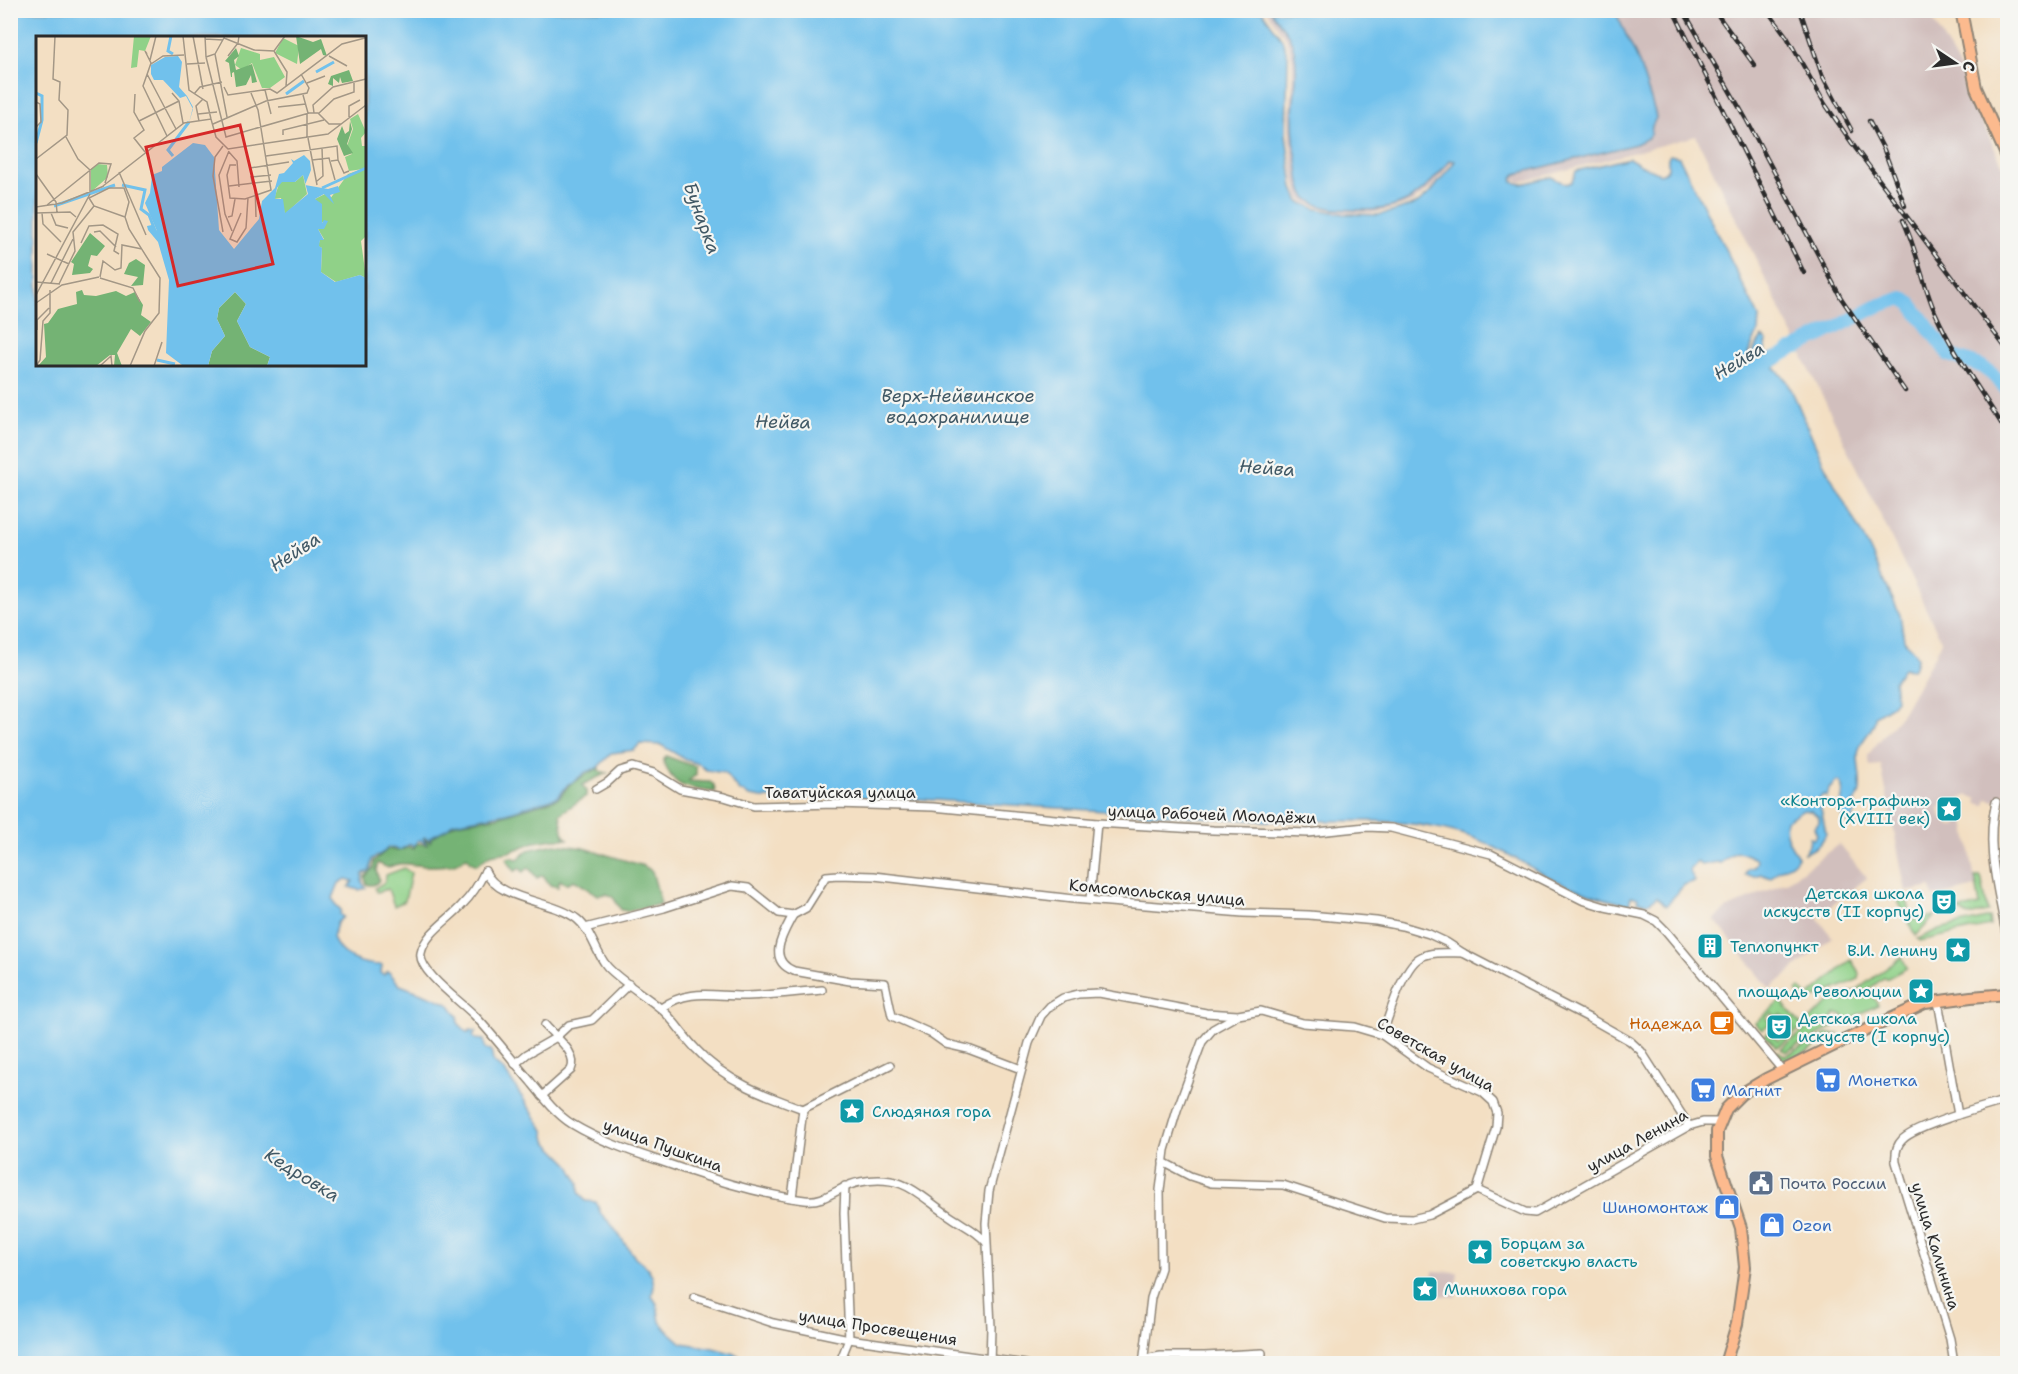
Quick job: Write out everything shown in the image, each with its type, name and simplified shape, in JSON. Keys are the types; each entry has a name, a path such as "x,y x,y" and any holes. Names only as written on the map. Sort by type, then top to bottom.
{"main road":[{"path":"1961,10 1976,87 2007,159"},
{"path":"1725,1364 1737,1324 1745,1267 1741,1228 1717,1156 1716,1140 1719,1122 1726,1109 1741,1094 1783,1071 1925,1003 2007,994"}],"street":[{"name":"Таватуйская улица","path":"596,789 620,771 633,767 654,772 680,789 724,797 754,806 836,804 933,807 1097,823"},
{"path":"1996,802 1991,845 2007,946"},
{"name":"улица Рабочей Молодёжи","path":"1090,899 1097,823 1308,833 1377,827 1405,831 1491,854 1582,900 1644,915 1656,921 1783,1071"},
{"name":"улица Пушкина","path":"585,928 569,914 498,886 489,879 485,871 471,895 428,940 422,949 421,960 428,972 475,1016 542,1096 571,1123 622,1148 710,1178 792,1198 819,1200 845,1186 859,1182 901,1183 911,1187 953,1219 976,1232 986,1242"},
{"name":"Комсомольская улица","path":"793,915 806,908 824,879 833,875 884,876 1073,899 1242,913 1308,915 1376,921 1412,928 1446,942 1591,1019 1636,1046 1689,1126"},
{"path":"890,1065 803,1109 758,1092 719,1070 695,1048 661,1008 607,966 585,928 664,908 732,886 748,888 779,913 793,915 779,950 779,959 783,965 794,971 850,981 885,982 892,1016 933,1034 946,1044 968,1049 1021,1069 986,1209 990,1361"},
{"path":"1382,1035 1410,965 1422,956 1438,953 1463,953"},
{"path":"515,1064 527,1054 555,1038 569,1025 592,1020 629,984"},
{"path":"661,1008 674,1001 701,994 745,996 822,990"},
{"name":"Советская улица","path":"1021,1069 1029,1042 1041,1016 1050,1006 1063,998 1084,993 1106,994 1206,1013 1239,1015 1256,1011 1295,1021 1355,1027 1382,1035 1428,1068 1482,1092 1493,1102 1497,1113 1496,1127 1476,1190"},
{"path":"1938,1001 1958,1115 2007,1100"},
{"path":"1239,1015 1213,1029 1202,1042 1177,1110 1163,1162 1160,1190 1161,1268 1151,1298 1143,1361 1161,1356 1262,1353 1261,1364"},
{"path":"542,1096 571,1070 573,1065 572,1056 544,1025"},
{"path":"792,1198 803,1109"},
{"name":"улица Калинина","path":"1954,1364 1940,1300 1896,1162 1895,1150 1902,1139 1914,1132 1958,1115"},
{"name":"улица Ленина","path":"1476,1190 1526,1212 1539,1212 1689,1126 1703,1122 1719,1122"},
{"path":"1163,1162 1190,1176 1211,1183 1283,1185 1385,1218 1412,1219 1429,1215 1476,1190"},
{"path":"839,1364 849,1340 845,1186"},
{"name":"улица Просвещения","path":"694,1298 773,1323 849,1340 990,1361 1026,1364"}],"shaded area":[{"path":"1266,11 1928,11 1969,85 1976,110 2007,174 2007,784 2002,803 1987,799 1985,805 1977,803 1978,799 1968,795 1956,801 1944,800 1939,810 1941,817 1952,826 1958,825 1957,819 1961,813 1964,814 1976,887 1933,897 1931,887 1906,892 1881,765 1870,766 1868,756 1903,712 1942,642 1696,136 1520,182 1451,163 1434,186 1413,202 1394,209 1374,213 1341,213 1321,208 1305,203 1299,198 1293,175 1289,125 1293,78 1292,58 1285,37"},
{"path":"1839,844 1867,878 1817,917 1832,937 1770,989 1714,919 1726,909 1787,882"},
{"path":"1433,1271 1458,1272 1456,1297 1431,1295"}],"green space":[{"path":"666,756 696,767 696,775 688,781 710,782 714,785 715,792 689,788 677,782 663,761"},
{"path":"599,768 599,771 607,773 582,785 586,790 586,796 560,814 564,836 568,839 535,842 509,852 490,855 477,865 470,862 467,857 460,862 441,866 398,864 388,868 378,863 376,870 379,880 373,885 366,884 365,877 373,868 374,861 388,849 398,851 409,847 414,849 417,843 427,845 425,839 430,842 432,837 456,823 497,817 553,800 560,797 569,785"},
{"path":"555,844 584,848 644,866 652,871 661,904 629,911 621,910 613,897 607,894 598,895 574,880 566,884 560,880 558,887 550,885 543,875 537,878 529,868 523,872 520,868 515,871 506,859 510,857 518,859 528,850"},
{"path":"404,868 411,873 405,901 394,906 388,889 377,892 375,888 385,882 386,875"},
{"path":"1975,877 1981,877 1988,912 1968,916 1958,910 1980,905"},
{"path":"1906,895 1912,920 1935,916 1916,936 1897,899"},
{"path":"1989,918 1990,926 1920,941 1918,939 1939,929"},
{"path":"1902,957 1907,968 1886,979 1885,977 1869,989 1878,1005 1845,1021 1843,1015 1835,1014 1832,1020 1835,1026 1786,1052 1781,1049 1805,1030 1802,1027 1776,1047 1765,1035 1769,1032 1778,1041 1793,1028 1781,1014 1776,1017 1772,1013 1766,1018 1770,1023 1762,1030 1755,1023 1781,1001 1802,1026 1832,1000 1855,991"},
{"path":"1851,960 1860,974 1859,979 1808,1001 1799,998 1797,991 1800,988 1808,997"},
{"path":"1827,1034 1838,1034 1789,1062 1780,1061 1773,1054 1777,1051 1787,1055"}],"water":[{"name":"Верх-Нейвинское водохранилище","path":"10,11 1262,11 1282,39 1288,56 1286,134 1293,188 1299,202 1317,209 1344,214 1378,215 1418,203 1432,191 1455,161 1450,160 1414,197 1392,207 1364,210 1334,209 1319,205 1307,198 1300,184 1293,134 1296,74 1294,50 1288,34 1271,11 1615,11 1638,60 1655,112 1656,118 1651,135 1636,144 1516,174 1512,178 1513,182 1522,184 1551,177 1566,184 1572,182 1576,171 1629,158 1660,174 1668,168 1670,155 1679,157 1759,317 1758,332 1748,354 1751,359 1753,358 1753,351 1762,337 1767,341 1764,356 1778,352 1782,362 1774,367 1787,381 1823,462 1870,550 1900,615 1904,640 1917,658 1913,669 1903,668 1894,681 1896,700 1875,716 1875,722 1860,746 1858,760 1860,788 1857,800 1852,804 1855,813 1850,823 1844,820 1838,808 1843,792 1842,785 1837,781 1829,789 1827,797 1824,794 1819,799 1826,833 1823,840 1815,848 1804,853 1810,838 1814,839 1817,835 1814,827 1819,822 1819,817 1811,811 1802,810 1786,821 1787,836 1798,856 1771,878 1760,874 1745,875 1757,861 1744,853 1736,852 1719,864 1718,862 1701,865 1697,862 1689,870 1695,881 1684,885 1666,906 1657,897 1648,903 1637,902 1638,898 1631,896 1629,905 1561,882 1474,838 1421,825 1368,821 1261,821 918,799 826,796 789,799 762,798 740,791 724,773 706,770 699,764 686,760 661,745 640,744 634,750 612,753 597,768 586,772 568,784 558,797 507,813 453,823 430,837 430,840 423,838 426,843 418,840 413,847 410,844 400,850 388,847 372,859 370,870 363,874 362,882 366,888 359,890 349,887 353,881 346,879 339,883 333,898 343,917 337,923 333,937 340,950 359,962 382,965 381,973 384,975 388,971 400,985 450,1005 458,1016 458,1023 468,1033 470,1030 476,1031 473,1035 475,1039 484,1040 485,1049 491,1050 493,1061 506,1073 544,1130 546,1141 569,1164 579,1183 579,1192 585,1201 596,1202 601,1214 634,1256 647,1267 652,1275 654,1285 652,1296 657,1304 660,1322 682,1343 738,1355 744,1363 11,1363"}],"waterway":[{"name":"Нейва","path":"1798,347 1878,306 1903,298 1910,303 1949,355 1981,366 2008,391"},
{"name":"Нейва","path":"1764,365 1791,350"}],"railway":[{"path":"1673,10 1804,273"},
{"path":"1683,10 1746,119 1841,298 1905,391"},
{"path":"1714,10 1755,66"},
{"path":"1767,10 1787,37 1825,104 1856,149 2008,351"},
{"path":"1800,10 1822,75 1852,131"},
{"path":"1869,121 1884,150 1905,206"},
{"path":"1903,220 1935,312 1960,359 2008,434"}],"place":[{"name":"«Контора-графин» (XVIII век)","path":"1949,809"},
{"name":"Детская школа искусств (II корпус)","path":"1944,902"},
{"name":"Теплопункт","path":"1710,946"},
{"name":"В.И. Ленину","path":"1958,950"},
{"name":"площадь Революции","path":"1921,991"},
{"name":"Надежда","path":"1722,1023"},
{"name":"Детская школа искусств (I корпус)","path":"1779,1027"},
{"name":"Монетка","path":"1828,1080"},
{"name":"Магнит","path":"1703,1090"},
{"name":"Слюдяная гора","path":"852,1111"},
{"name":"Почта России","path":"1761,1183"},
{"name":"Шиномонтаж","path":"1727,1207"},
{"name":"Ozon","path":"1772,1225"},
{"name":"Борцам за советскую власть","path":"1480,1252"},
{"name":"Минихова гора","path":"1425,1289"}],"water label":[{"name":"Бунарка","path":"702,218"},
{"name":"Кедровка","path":"302,1175"}]}
